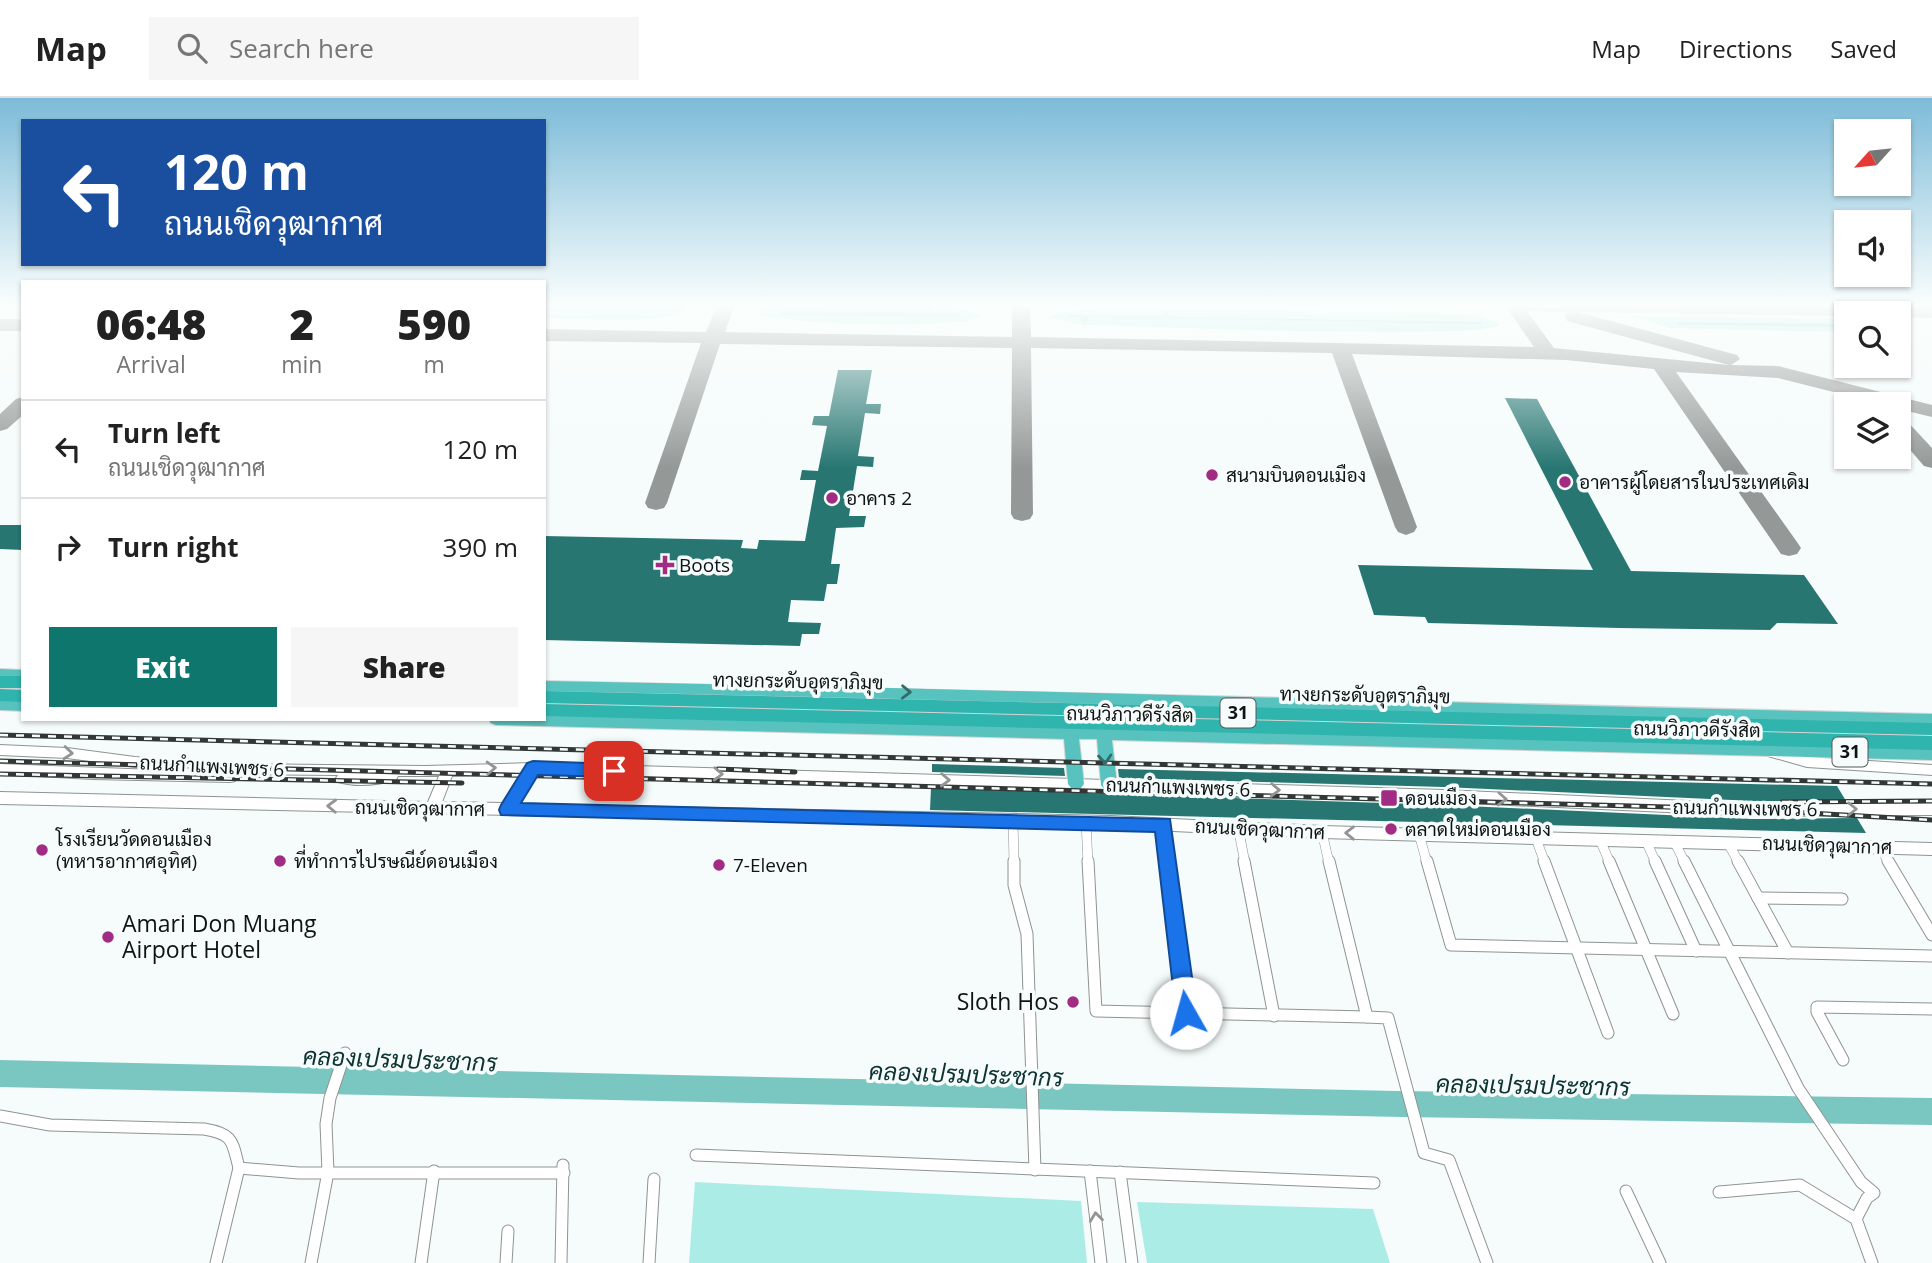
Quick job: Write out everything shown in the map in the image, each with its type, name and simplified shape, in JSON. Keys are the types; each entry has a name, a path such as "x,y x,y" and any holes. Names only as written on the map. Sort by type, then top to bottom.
{"highway":[{"path":"0,674 21,675"},
{"path":"0,682 21,682"},
{"name":"ถนนวิภาวดีรังสิต","path":"546,686 934,693 1289,705 1932,720"},
{"path":"0,695 21,696"},
{"name":"ทางยกระดับอุตราภิมุข","path":"546,696 1932,729"},
{"path":"0,705 21,706"},
{"name":"ทางยกระดับอุตราภิมุข","path":"546,710 1932,743"},
{"name":"ถนนวิภาวดีรังสิต","path":"546,720 1932,754"},
{"path":"1071,732 1076,784"},
{"path":"1104,733 1109,785"}],"main road":[{"name":"ถนนกำแพงเพชร 6","path":"0,750 67,753 135,762 231,769 425,771 533,768 1109,785 1754,810 1932,809"},
{"path":"1768,751 1807,762 1932,770"},
{"path":"507,810 533,768"},
{"name":"ถนนกำแพงเพชร 6","path":"0,769 93,774 372,779 425,771"},
{"path":"433,807 448,770"},
{"name":"ถนนเชิดวุฒากาศ","path":"0,798 1013,820 1322,832 1932,849"}],"street":[{"path":"1013,820 1014,885 1027,934 1035,1170"},
{"path":"1086,822 1096,1011 1388,1018 1424,1153 1449,1160 1487,1263"},
{"path":"1163,825 1186,1013"},
{"path":"1238,827 1275,1016"},
{"path":"1322,832 1367,1017"},
{"path":"1419,834 1451,944 1932,956"},
{"path":"1535,836 1608,1033"},
{"path":"1600,840 1673,1014"},
{"path":"1646,841 1696,951"},
{"path":"1674,841 1798,1088 1861,1182 1874,1193 1867,1198 1856,1219"},
{"path":"1728,843 1788,953"},
{"path":"1880,847 1932,935"},
{"path":"1758,898 1842,899"},
{"path":"1843,1060 1817,1012 1817,1007 1932,1009"},
{"path":"311,1263 328,1172 326,1124 330,1098 343,1059"},
{"path":"0,1116 50,1125 204,1129 221,1132 231,1139 239,1168 216,1263"},
{"path":"696,1155 1374,1183"},
{"path":"239,1168 328,1172 564,1169 561,1263"},
{"path":"421,1263 434,1171"},
{"path":"1090,1171 1101,1263"},
{"path":"1120,1172 1132,1263"},
{"path":"649,1263 654,1179"},
{"path":"1719,1192 1800,1185 1856,1219 1872,1263"},
{"path":"1626,1191 1660,1263"},
{"path":"506,1263 508,1231"}],"shaded area":[{"path":"0,1060 1397,1091 1932,1098 1932,1125 1403,1117 0,1087"},
{"path":"695,1182 1081,1201 1087,1263 689,1263"},
{"path":"1137,1202 1373,1209 1390,1263 1147,1263"}],"building":[{"name":"อาคาร 2","path":"838,370 872,370 866,404 881,404 880,414 865,413 858,456 874,457 873,467 857,466 849,516 866,516 864,527 836,528 831,564 840,564 837,584 827,584 824,601 791,600 788,622 821,623 819,634 802,634 800,646 546,640 546,536 743,540 741,548 757,549 759,540 805,541 816,480 800,480 802,470 818,471 827,426 812,425 814,416 829,416"},
{"name":"อาคารผู้โดยสารในประเทศเดิม","path":"1505,398 1537,399 1631,571 1804,575 1838,624 1777,623 1770,630 1619,628 1428,623 1425,617 1374,615 1358,565 1593,570"},
{"path":"0,525 21,525 21,550 0,549"},
{"path":"932,764 1064,768 1065,776 932,772"},
{"path":"1118,769 1837,786 1846,801 1754,801 1444,787 1119,778"},
{"path":"931,788 1444,805 1754,819 1857,818 1866,833 930,810"}],"taxiway":[{"path":"656,503 704,359"},
{"path":"1021,359 1022,514"},
{"path":"1344,359 1406,527"},
{"path":"1616,359 1716,370 1778,372 1932,411"},
{"path":"1661,365 1789,548"},
{"path":"0,425 21,405"},
{"path":"1911,437 1932,461"}],"railway":[{"path":"0,735 1932,784"},
{"path":"0,761 1739,809 1932,820"},
{"path":"718,769 795,772"},
{"path":"0,774 462,783"},
{"path":"1782,802 1932,801"}],"place":[{"name":"สนามบินดอนเมือง","path":"1212,475"},
{"name":"อาคารผู้โดยสารในประเทศเดิม","path":"1565,482"},
{"name":"อาคาร 2","path":"832,498"},
{"name":"Boots","path":"665,565"},
{"name":"ดอนเมือง","path":"1389,798"},
{"name":"ตลาดใหม่ดอนเมือง","path":"1391,829"},
{"name":"โรงเรียนวัดดอนเมือง (ทหารอากาศอุทิศ)","path":"42,850"},
{"name":"ที่ทำการไปรษณีย์ดอนเมือง","path":"280,861"},
{"name":"7-Eleven","path":"719,865"},
{"name":"Amari Don Muang Airport Hotel","path":"108,937"},
{"name":"Sloth Hos","path":"1073,1002"}],"route":[{"path":"614,771 533,768 507,810 1163,825 1186,1013"}],"water label":[{"name":"คลองเปรมประชากร","path":"400,1060"},
{"name":"คลองเปรมประชากร","path":"966,1075"},
{"name":"คลองเปรมประชากร","path":"1533,1086"}]}
